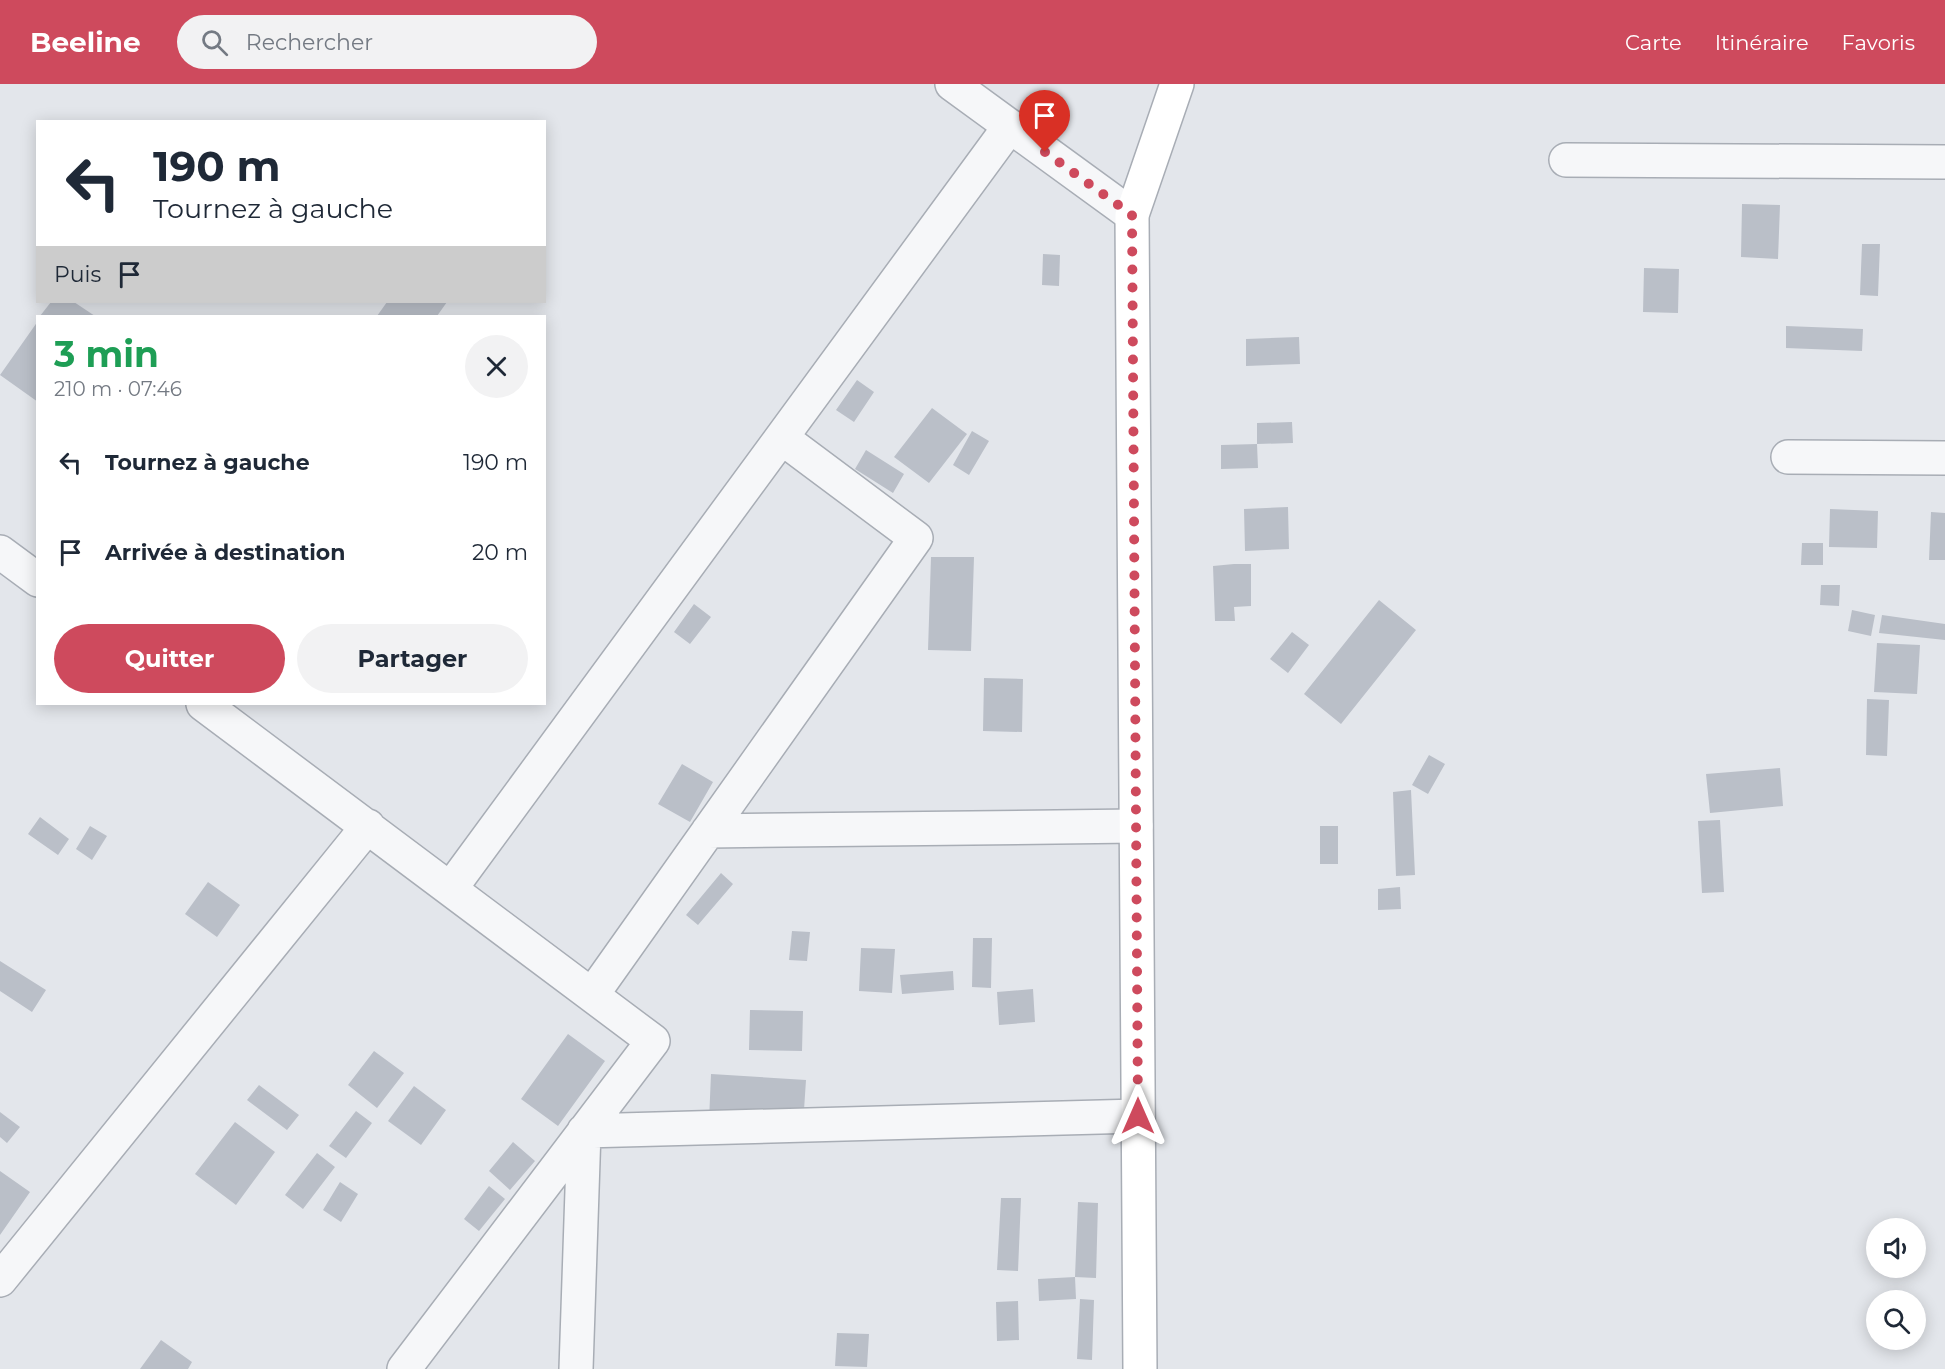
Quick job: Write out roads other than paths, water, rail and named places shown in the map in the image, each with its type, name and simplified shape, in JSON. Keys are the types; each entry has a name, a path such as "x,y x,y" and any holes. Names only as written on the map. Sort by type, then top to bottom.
{"street":[{"path":"952,84 1132,215"},
{"path":"1140,1369 1132,215 1177,84"},
{"path":"451,888 1010,126"},
{"path":"1566,160 1945,162"},
{"path":"592,995 916,538 782,438"},
{"path":"1788,457 1945,458"},
{"path":"204,705 653,1041 404,1369"},
{"path":"0,1280 368,826"},
{"path":"708,831 1136,826"},
{"path":"584,1131 1138,1116"},
{"path":"576,1369 584,1131"}]}
